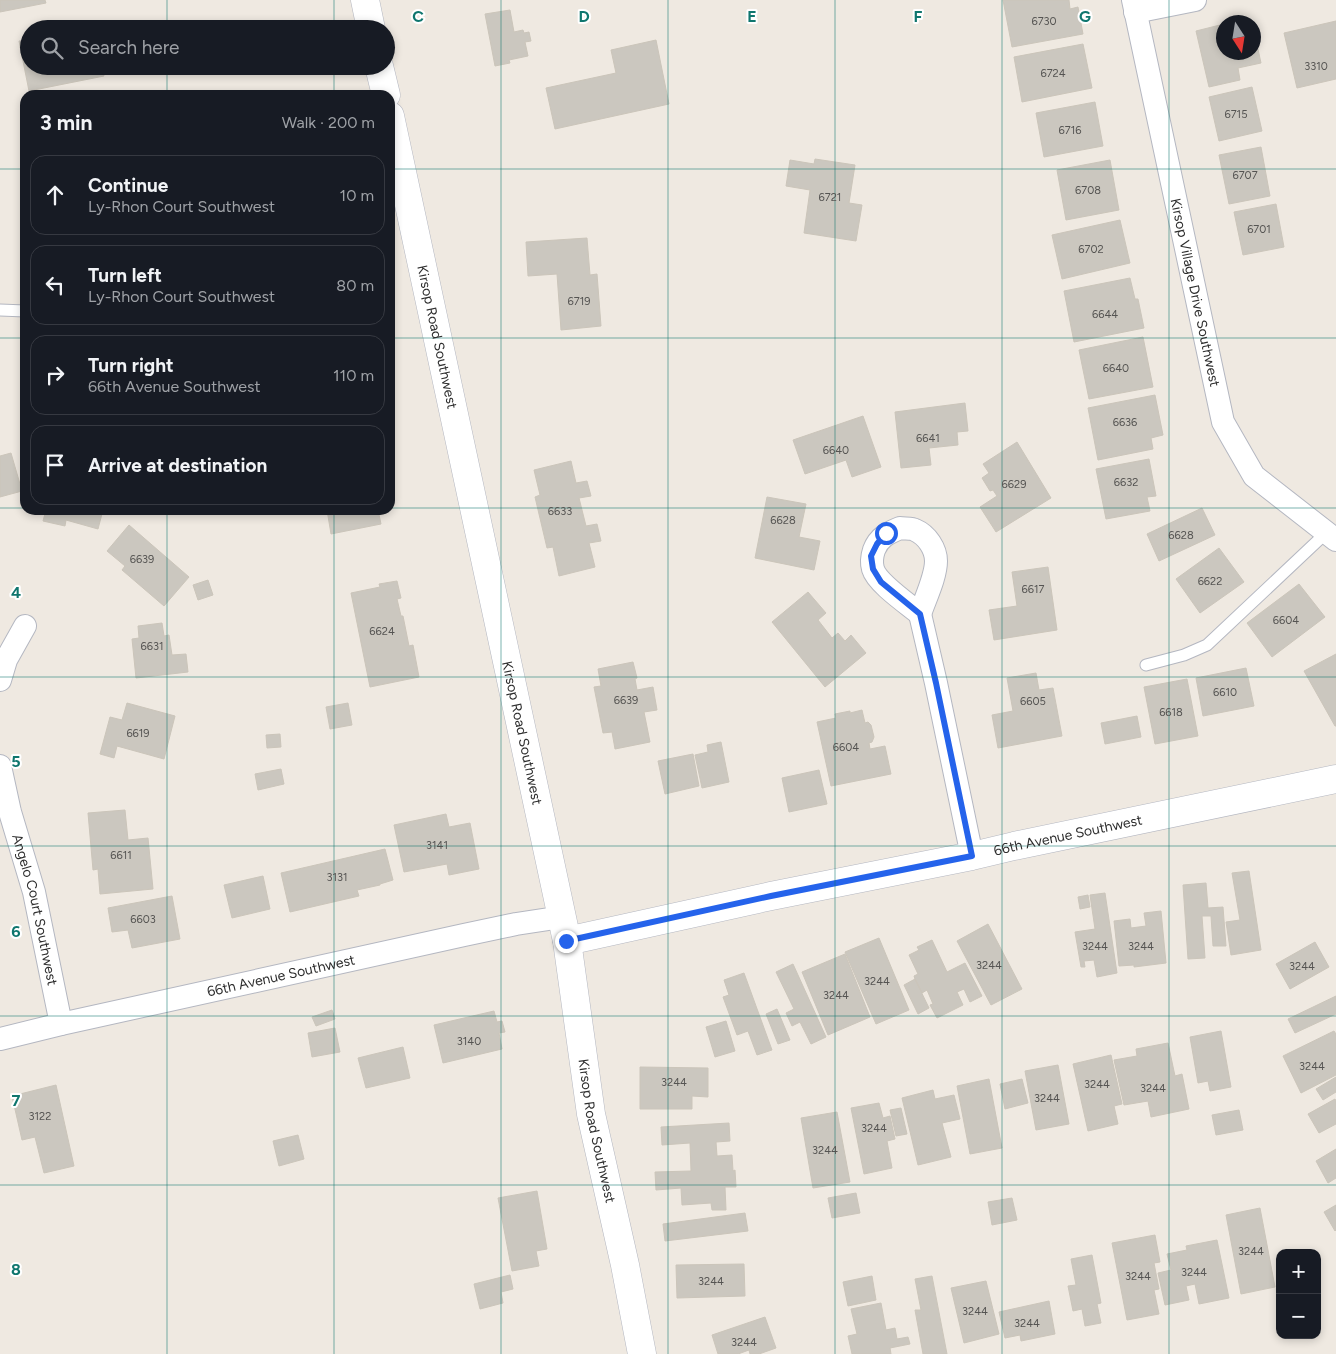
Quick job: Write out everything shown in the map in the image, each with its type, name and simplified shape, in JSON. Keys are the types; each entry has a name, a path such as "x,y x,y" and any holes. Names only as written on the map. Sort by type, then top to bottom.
{"street":[{"path":"365,0 369,20"},
{"path":"1134,6 1195,0"},
{"name":"Kirsop Village Drive Southwest","path":"1134,6 1223,422 1254,476 1331,536"},
{"path":"381,75 385,90"},
{"name":"Kirsop Road Southwest","path":"395,139 564,929 591,1114 625,1265 642,1354"},
{"path":"920,614 972,856"},
{"path":"0,680 6,660 25,626"},
{"name":"Angelo Court Southwest","path":"0,766 10,812 34,892 61,1024"},
{"name":"66th Avenue Southwest","path":"0,1039 516,924 564,929 761,898 1336,780"}],"lane":[{"path":"0,310 20,311"},
{"path":"1146,665 1184,655 1208,645 1331,536"}],"building":[{"path":"0,0 45,0 46,3 0,12"},
{"path":"1003,0 1069,0 1070,9 1078,7 1083,34 1012,47"},
{"path":"510,10 514,32 523,30 524,33 529,32 531,41 525,42 528,56 509,60 510,63 495,66 485,14"},
{"path":"1336,21 1336,79 1297,88 1284,33"},
{"path":"1216,26 1216,60 1260,60 1261,63 1238,68 1240,80 1209,87 1196,31"},
{"path":"656,40 669,104 555,129 546,88 616,73 611,50"},
{"path":"1083,44 1092,88 1022,102 1014,57"},
{"path":"26,75 104,76 34,90 29,90"},
{"path":"1252,87 1262,131 1219,141 1209,97"},
{"path":"1095,102 1103,146 1044,157 1036,113"},
{"path":"1261,147 1270,196 1229,204 1219,155"},
{"path":"815,159 855,165 849,203 862,205 856,241 804,233 810,190 786,186 790,160 814,164"},
{"path":"1110,160 1119,210 1066,220 1057,170"},
{"path":"1276,204 1284,247 1243,255 1234,212"},
{"path":"1120,220 1130,263 1062,279 1052,235"},
{"path":"587,238 590,275 597,274 601,326 561,330 557,274 528,276 526,242"},
{"path":"1130,278 1135,299 1138,299 1144,328 1074,342 1064,291"},
{"path":"1143,337 1153,387 1089,399 1079,350"},
{"path":"1155,395 1163,435 1151,438 1153,449 1098,460 1088,408"},
{"path":"965,403 968,431 957,432 958,445 929,448 931,465 901,468 895,412"},
{"path":"863,416 881,467 852,477 846,460 805,474 793,440"},
{"path":"1017,442 1051,498 996,532 980,507 997,496 993,490 990,491 982,478 989,473 983,464"},
{"path":"11,453 20,484 20,492 0,497 0,456"},
{"path":"1149,459 1156,496 1147,497 1150,511 1106,519 1096,469"},
{"path":"571,461 576,483 587,481 591,496 579,498 586,526 597,524 601,541 589,543 595,567 559,576 553,547 547,548 535,497 540,495 534,470"},
{"path":"767,497 806,504 799,537 820,541 814,570 755,558"},
{"path":"1202,508 1215,535 1159,561 1147,534"},
{"path":"45,515 102,515 98,529 66,520 65,526 43,521"},
{"path":"328,515 379,515 381,524 331,534"},
{"path":"129,525 189,577 164,606 122,570 125,566 107,551"},
{"path":"1219,548 1244,582 1200,613 1176,579"},
{"path":"1048,567 1057,630 994,640 989,610 1017,606 1012,572"},
{"path":"208,580 213,595 198,600 193,585"},
{"path":"397,581 401,598 397,599 401,616 403,616 409,646 413,645 419,677 370,687 351,593 380,587 379,584"},
{"path":"1299,584 1325,617 1272,657 1247,623"},
{"path":"808,592 826,613 818,620 832,638 838,633 845,641 851,635 866,653 825,687 772,622"},
{"path":"162,623 164,636 169,635 172,655 186,654 188,672 136,678 132,639 139,638 138,626"},
{"path":"1336,654 1336,726 1335,726 1304,671"},
{"path":"633,662 637,678 635,679 637,690 653,687 657,710 644,712 650,742 615,749 612,732 603,733 594,687 601,686 598,669"},
{"path":"1246,668 1254,706 1203,716 1196,678"},
{"path":"1036,673 1039,690 1053,688 1062,736 998,748 992,715 1013,711 1007,678"},
{"path":"1187,679 1198,736 1155,744 1144,687"},
{"path":"127,703 175,716 164,759 117,746 114,758 100,754 110,717 122,720"},
{"path":"348,703 352,725 330,729 326,707"},
{"path":"862,710 865,723 868,722 871,725 874,737 872,742 869,743 870,749 885,746 891,774 831,786 817,722 836,718 835,714"},
{"path":"1137,716 1141,737 1105,744 1101,723"},
{"path":"280,734 281,747 267,748 266,735"},
{"path":"721,742 729,782 702,788 695,755 708,752 707,745"},
{"path":"693,754 699,786 665,794 658,761"},
{"path":"281,769 284,784 258,790 255,774"},
{"path":"819,770 827,804 789,812 782,778"},
{"path":"125,810 128,840 148,838 153,889 100,894 98,869 93,870 88,813"},
{"path":"446,814 449,827 470,823 479,869 449,875 447,864 404,872 394,825"},
{"path":"385,849 393,880 357,890 359,896 290,912 281,873"},
{"path":"1249,871 1261,950 1231,955 1226,922 1240,920 1232,873"},
{"path":"263,876 270,909 232,918 224,885"},
{"path":"1206,883 1208,908 1223,907 1226,946 1213,946 1211,916 1202,916 1205,958 1188,959 1183,885"},
{"path":"1105,893 1117,973 1097,977 1094,960 1084,961 1085,967 1081,967 1075,932 1095,929 1090,895"},
{"path":"1088,895 1090,907 1080,909 1078,897"},
{"path":"172,896 180,939 132,948 128,930 112,932 108,908"},
{"path":"1161,911 1166,963 1134,967 1134,965 1119,966 1114,921 1130,919 1131,928 1146,926 1144,913"},
{"path":"988,924 1022,989 991,1005 957,941"},
{"path":"879,938 909,1010 876,1024 845,952"},
{"path":"932,940 947,972 965,963 982,996 970,1002 964,989 957,992 963,1005 937,1018 930,1005 933,1004 927,990 922,993 915,979 914,976 918,974 909,955 919,950 917,947"},
{"path":"1315,942 1329,967 1290,989 1276,964"},
{"path":"845,954 870,1017 828,1035 802,972"},
{"path":"793,964 826,1037 811,1044 800,1022 792,1026 786,1013 794,1009 776,972"},
{"path":"744,973 772,1050 757,1055 748,1031 737,1035 723,997 729,995 724,980"},
{"path":"915,979 929,1008 918,1014 904,985"},
{"path":"1336,996 1336,1014 1295,1033 1288,1019"},
{"path":"777,1009 790,1040 778,1044 766,1014"},
{"path":"332,1010 335,1019 316,1026 312,1017"},
{"path":"494,1011 497,1022 502,1021 505,1032 499,1033 502,1049 443,1063 434,1025"},
{"path":"726,1021 735,1051 715,1057 706,1027"},
{"path":"335,1028 340,1052 312,1057 308,1033"},
{"path":"1221,1031 1231,1087 1210,1091 1208,1081 1198,1083 1190,1037"},
{"path":"1334,1031 1336,1034 1336,1075 1301,1093 1283,1056"},
{"path":"1168,1043 1175,1076 1182,1074 1189,1109 1151,1117 1148,1101 1124,1105 1114,1060 1137,1056 1136,1049"},
{"path":"403,1047 410,1078 366,1088 358,1058"},
{"path":"1111,1055 1122,1104 1114,1106 1118,1124 1088,1131 1073,1064"},
{"path":"1058,1065 1069,1124 1036,1130 1025,1071"},
{"path":"640,1067 708,1068 708,1097 692,1096 692,1109 640,1109"},
{"path":"1336,1077 1336,1092 1323,1100 1316,1089"},
{"path":"989,1079 1002,1148 970,1154 957,1086"},
{"path":"1022,1079 1028,1103 1005,1109 1000,1084"},
{"path":"56,1085 74,1166 44,1173 35,1137 22,1140 12,1096"},
{"path":"933,1090 935,1099 954,1095 960,1119 942,1123 951,1157 918,1165 902,1098"},
{"path":"1335,1099 1336,1124 1319,1133 1308,1114"},
{"path":"879,1103 883,1118 890,1116 895,1139 887,1141 892,1168 864,1174 851,1108"},
{"path":"901,1108 907,1134 896,1136 890,1110"},
{"path":"1239,1110 1243,1130 1216,1135 1212,1115"},
{"path":"837,1112 850,1182 813,1188 801,1118"},
{"path":"729,1123 730,1141 716,1142 717,1156 732,1155 733,1171 735,1170 736,1187 725,1187 726,1210 712,1210 711,1203 682,1205 681,1188 656,1190 655,1172 691,1171 690,1143 662,1145 661,1127"},
{"path":"298,1135 304,1159 279,1166 273,1141"},
{"path":"1336,1149 1336,1178 1328,1183 1316,1161"},
{"path":"537,1191 547,1249 536,1251 539,1266 512,1271 498,1198"},
{"path":"856,1193 860,1213 832,1218 828,1198"},
{"path":"1012,1198 1017,1220 992,1225 988,1202"},
{"path":"1336,1205 1336,1230 1335,1231 1324,1212"},
{"path":"1260,1208 1275,1287 1241,1294 1226,1215"},
{"path":"745,1213 748,1231 665,1241 663,1224"},
{"path":"1155,1235 1160,1262 1154,1263 1159,1289 1154,1290 1159,1314 1127,1320 1112,1243"},
{"path":"1217,1240 1229,1298 1199,1304 1195,1284 1186,1286 1189,1300 1165,1305 1158,1273 1171,1270 1167,1254 1187,1250 1186,1246"},
{"path":"1092,1255 1101,1303 1097,1304 1101,1323 1085,1326 1082,1309 1073,1311 1068,1286 1076,1285 1071,1259"},
{"path":"744,1264 745,1296 677,1298 676,1265"},
{"path":"510,1275 513,1289 501,1292 503,1303 480,1309 474,1284"},
{"path":"872,1276 876,1300 848,1306 843,1282"},
{"path":"932,1276 947,1354 923,1354 915,1310 921,1310 915,1279"},
{"path":"986,1281 999,1334 964,1343 951,1288"},
{"path":"1049,1301 1055,1334 1021,1341 1020,1335 1005,1338 999,1312"},
{"path":"881,1303 886,1330 895,1328 897,1339 908,1337 910,1344 890,1348 891,1354 852,1354 848,1336 857,1334 851,1309"},
{"path":"765,1317 776,1348 759,1354 750,1354 749,1350 738,1354 718,1354 712,1335"}],"route":[{"path":"566,941 771,896 972,856 920,614 881,582 873,569 871,556 877,544 886,533"}]}
